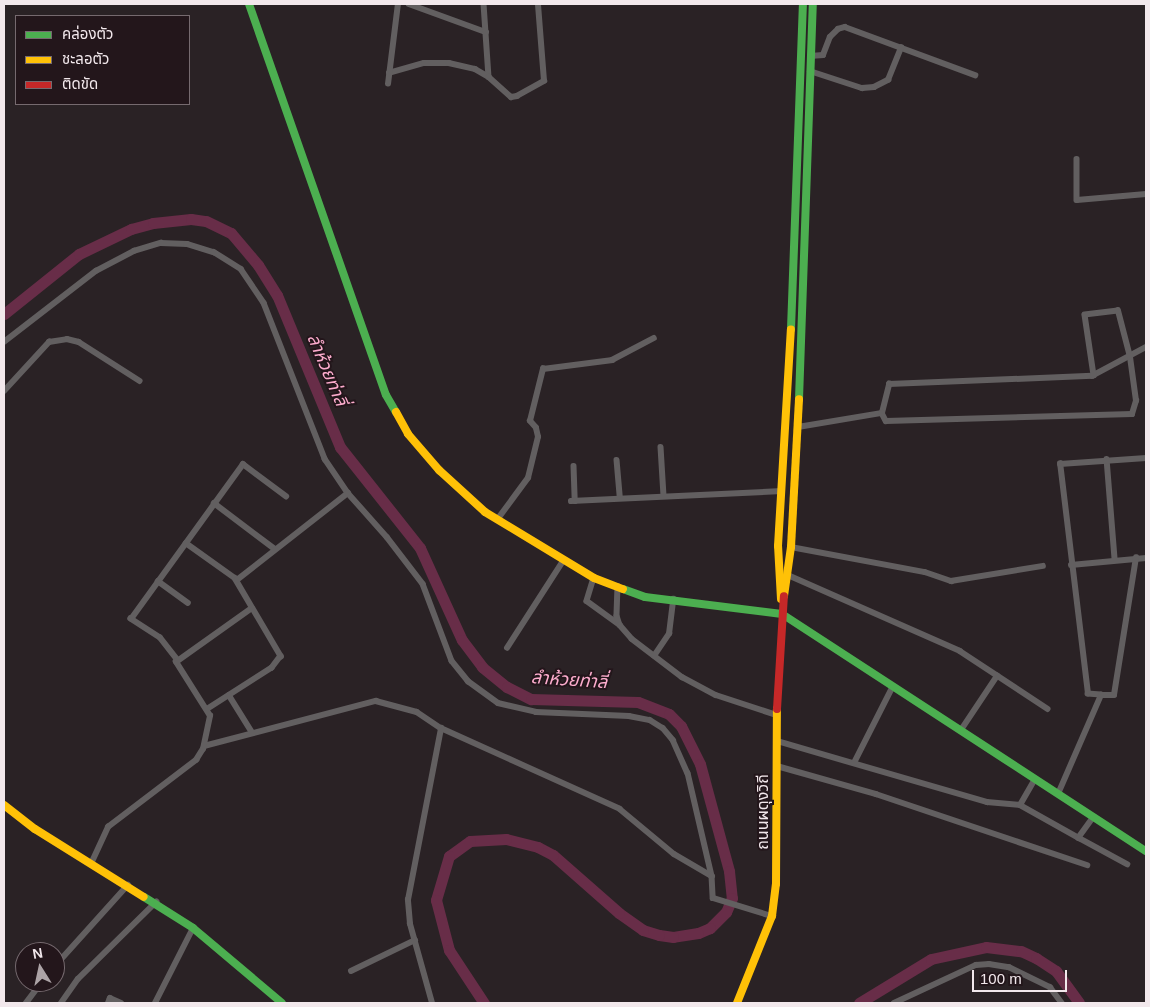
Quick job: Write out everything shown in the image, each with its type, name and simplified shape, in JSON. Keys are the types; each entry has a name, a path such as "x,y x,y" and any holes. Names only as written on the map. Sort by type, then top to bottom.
{"street":[{"path":"248,4 386,395 408,434 428,459 485,512 562,561 594,578 645,597 782,614 1146,851"},
{"path":"388,84 398,4"},
{"path":"409,4 486,32"},
{"path":"484,4 489,77"},
{"path":"389,74 424,63 449,63 489,77 511,97 542,85 544,81 538,4"},
{"path":"782,614 778,546 782,491 802,4"},
{"path":"782,614 791,547 798,427 813,4"},
{"path":"810,56 823,55 830,37 838,29 845,27 974,75"},
{"path":"810,71 862,88 874,87 888,80 901,47"},
{"path":"1078,159 1077,200 1146,194"},
{"path":"4,342 96,271 134,251 161,243 187,244 214,252 241,268 264,303 325,459 348,493 387,536 423,584 452,661 481,693 498,703 536,712 629,716 650,720 663,728 673,740 688,773 712,876 713,898 772,916"},
{"path":"1094,375 1085,328 1087,314 1118,311 1130,357 1136,401 1132,414 886,421 882,413 889,384 1094,375 1130,357 1146,347"},
{"path":"497,520 528,478 538,436 536,428 530,421 543,369 612,360 654,338"},
{"path":"4,391 50,342 67,339 79,342 140,381"},
{"path":"798,427 882,413"},
{"path":"661,447 664,496"},
{"path":"1136,558 1114,695 1088,694 1060,464 1107,459 1146,458"},
{"path":"1107,459 1115,559"},
{"path":"617,460 620,498"},
{"path":"91,864 108,827 196,760 204,746 209,728 208,709 176,662 178,661 160,638 131,619 244,464 286,496"},
{"path":"574,466 573,501 782,491"},
{"path":"237,580 348,493"},
{"path":"214,503 275,549"},
{"path":"186,543 237,580 252,608 279,650 280,660 208,709"},
{"path":"791,547 925,572 951,580 1043,566"},
{"path":"1071,565 1115,559 1146,558"},
{"path":"507,648 562,561"},
{"path":"788,575 934,638 1048,709"},
{"path":"594,578 587,602 620,624 632,639 682,677 716,696 777,715"},
{"path":"158,581 188,603"},
{"path":"618,586 620,624"},
{"path":"654,656 669,634 673,599"},
{"path":"178,661 252,608"},
{"name":"ถนนผดุงวิถี","path":"737,1003 772,916 777,866 777,715 782,614"},
{"path":"961,730 997,676"},
{"path":"854,763 893,686"},
{"path":"1058,794 1101,694"},
{"path":"229,695 252,732"},
{"path":"204,746 376,701 417,712 441,728 594,794 620,809 674,854 712,876"},
{"path":"432,1003 414,940 408,900 441,728"},
{"path":"777,741 987,802 1020,805 1127,864"},
{"path":"777,766 876,794 1086,865"},
{"path":"1020,805 1035,779"},
{"path":"5,808 91,864 156,902 193,928 282,1003"},
{"path":"1079,838 1094,817"},
{"path":"65,955 128,885"},
{"path":"60,1003 78,979 156,902"},
{"path":"155,1003 193,928"},
{"path":"351,971 414,940"},
{"path":"894,1003 976,965 989,964 1009,966 1050,987 1062,1003"},
{"path":"26,1003 34,992"},
{"path":"108,1003 110,998 121,1003"}],"waterway":[{"name":"ลำห้วยท่าลี่","path":"4,314 79,254 131,229 153,223 191,219 206,221 231,233 258,265 277,295 340,447 420,548 462,640 482,667 507,687 531,699 638,702 669,714 681,726 700,764 729,871 732,898 726,912 710,928 698,933 673,937 659,935 643,930 619,913 553,855 538,847 506,839 470,841 449,856 436,900 449,950 484,1003"},
{"name":"ลำห้วยท่าลี่","path":"859,1003 931,959 986,947 1021,951 1036,958 1056,971 1079,1003"}],"traffic: fast":[{"path":"249,4 386,395 396,412"},
{"path":"791,329 803,4"},
{"path":"799,399 813,4"},
{"path":"623,589 645,597 782,614 1146,851"},
{"path":"144,897 193,928 282,1003"}],"traffic: slow":[{"path":"781,599 778,546 791,329"},
{"path":"784,596 791,547 799,399"},
{"path":"396,412 408,434 439,470 485,512 594,578 623,589"},
{"path":"737,1003 772,916 776,884 777,709"},
{"path":"4,805 35,829 144,897"}],"traffic: jam":[{"path":"777,709 784,596"}]}
